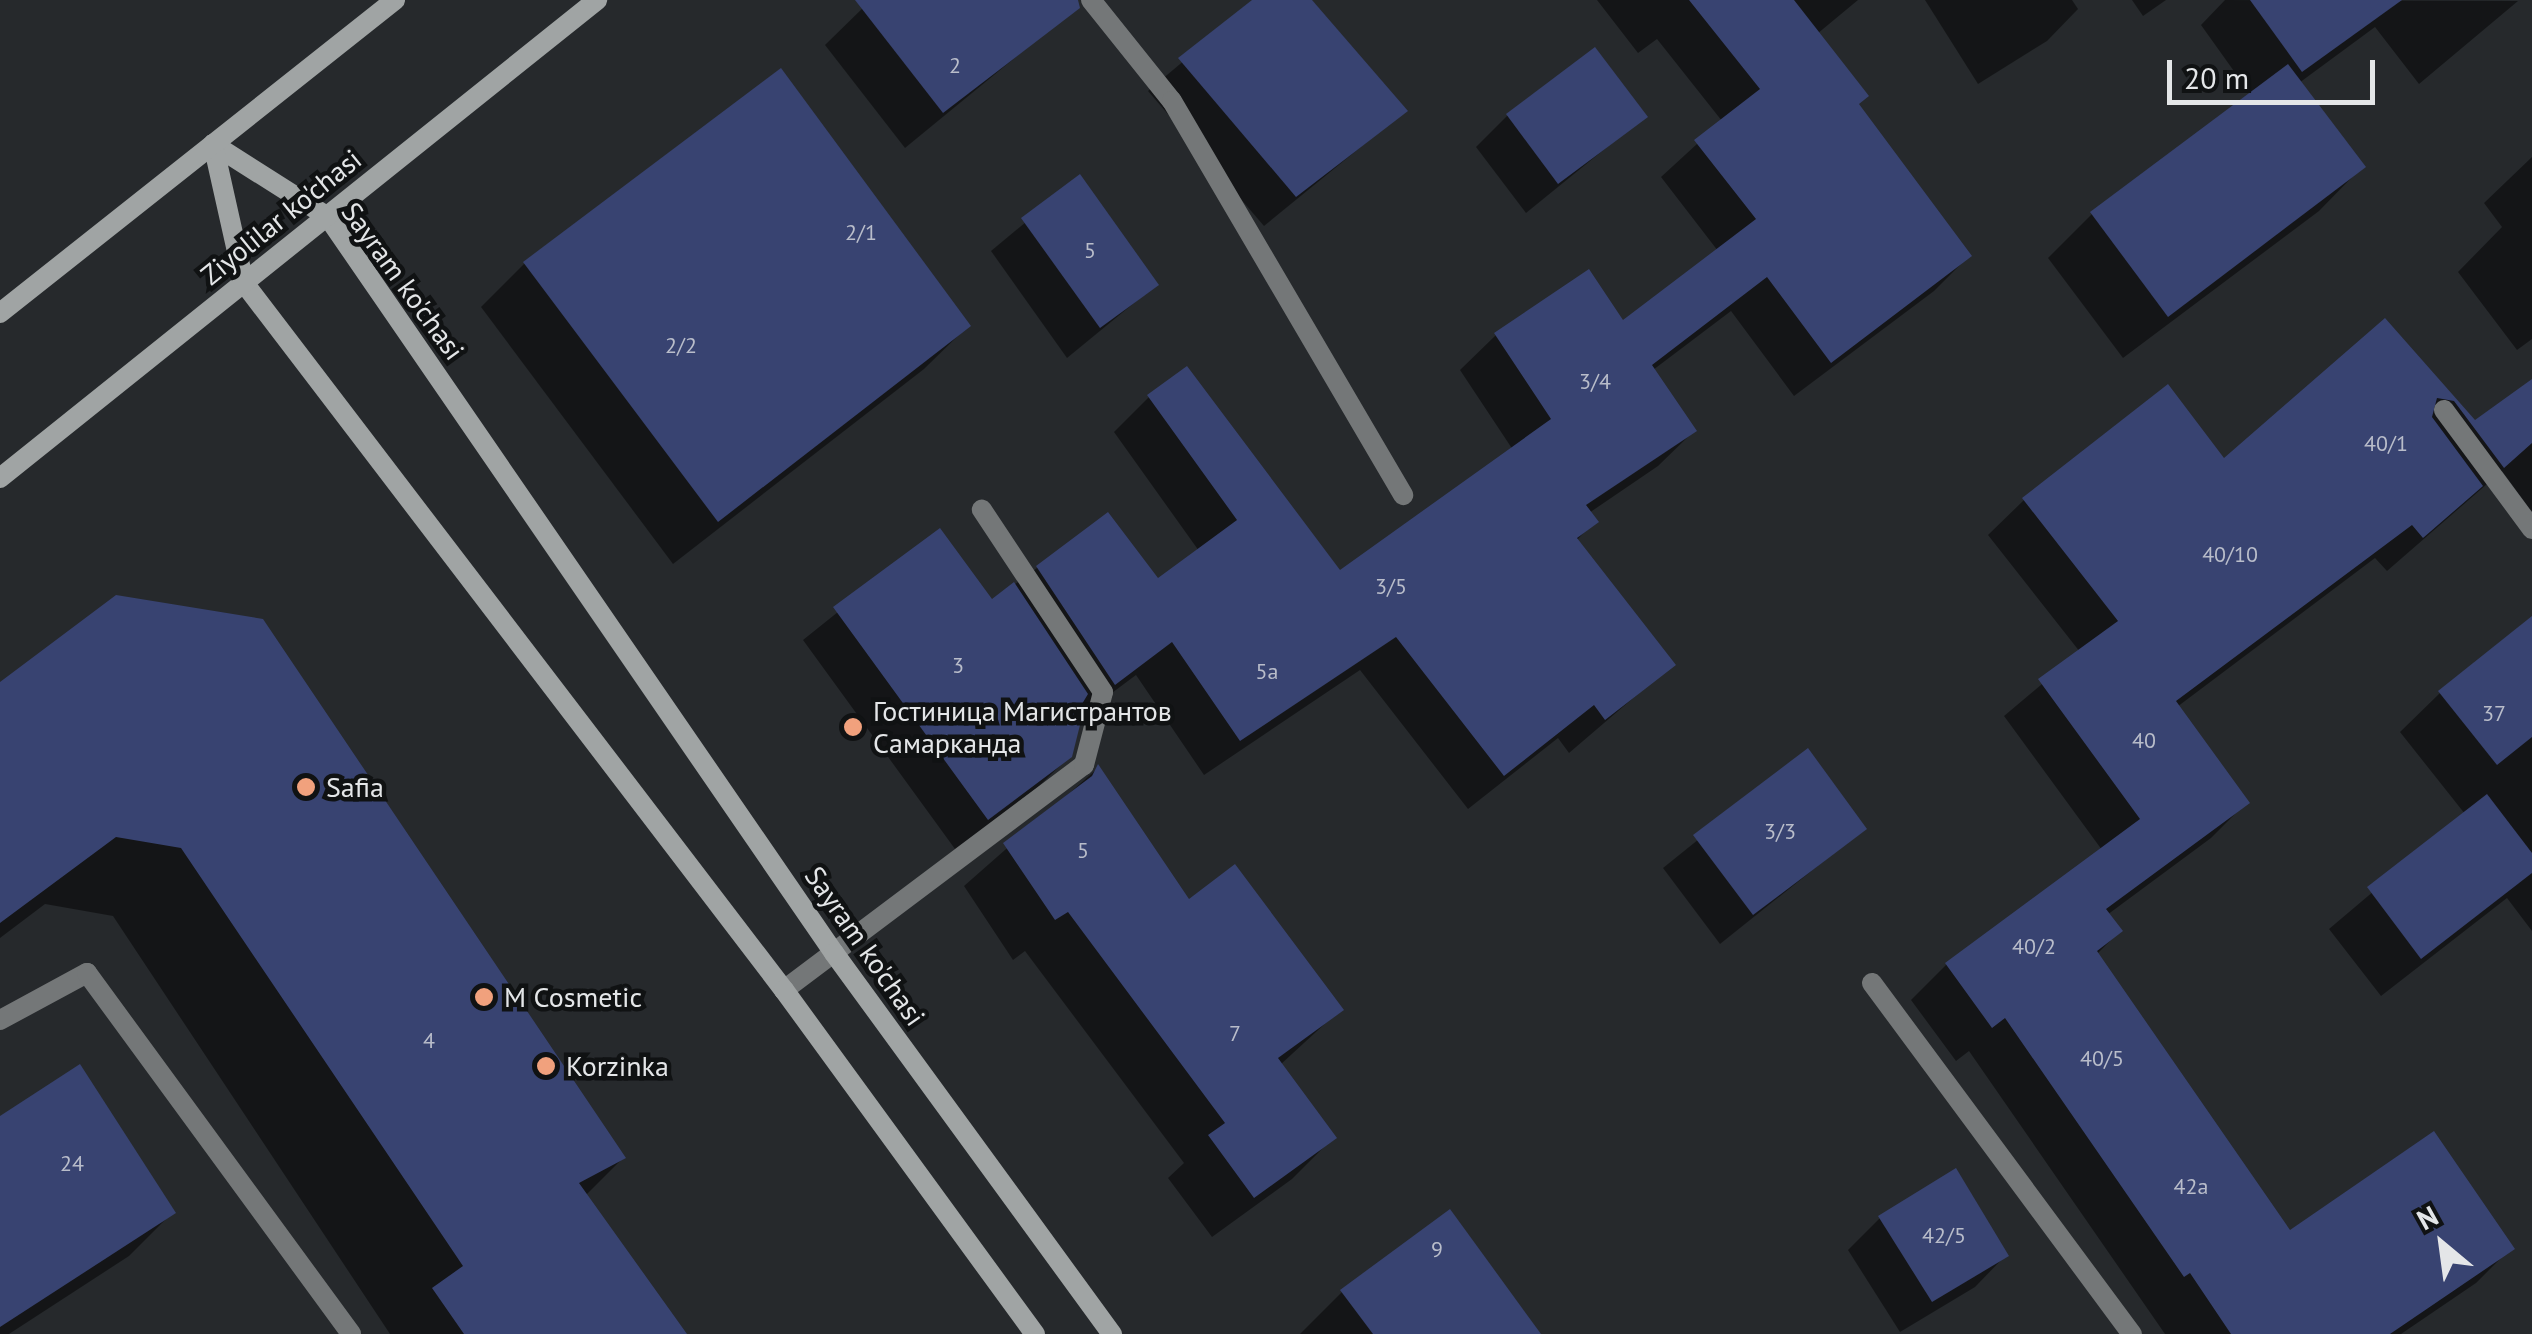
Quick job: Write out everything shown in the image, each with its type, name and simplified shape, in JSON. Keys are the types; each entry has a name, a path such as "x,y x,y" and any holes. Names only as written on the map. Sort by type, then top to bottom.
{"street":[{"path":"0,314 395,0"},
{"name":"Ziyolilar ko'chasi","path":"0,478 597,0"},
{"path":"213,144 244,283 784,990 1035,1334"},
{"name":"Sayram ko'chasi","path":"213,144 328,217 834,953 1112,1334"}],"lane":[{"path":"1091,0 1172,101 1403,495"},
{"path":"2444,410 2532,529"},
{"path":"784,990 1084,764 1102,692 982,510"},
{"path":"0,1020 87,973 351,1334"},
{"path":"1872,983 2132,1334"}],"building":[{"path":"855,0 1078,0 1080,8 943,113"},
{"path":"1252,0 1312,0 1408,111 1296,197 1178,58"},
{"path":"1689,0 1794,0 1869,96 1859,104 1972,256 1831,363 1767,277 1652,365 1697,431 1586,505 1599,522 1577,538 1676,665 1605,720 1594,705 1504,776 1396,637 1240,741 1172,642 1115,685 1036,566 1108,512 1158,578 1237,520 1147,395 1187,366 1340,570 1551,419 1494,333 1589,269 1623,320 1756,219 1694,140 1760,89"},
{"path":"2250,0 2402,0 2302,72"},
{"path":"1595,47 1648,117 1558,184 1506,114"},
{"path":"2288,64 2366,167 2168,317 2090,212"},
{"path":"781,68 971,326 718,522 523,262"},
{"path":"1080,174 1159,285 1100,328 1021,218"},
{"path":"2385,318 2475,420 2532,379 2532,443 2504,468 2454,401 2437,398 2432,417 2483,486 2423,538 2412,525 2176,701 2250,803 2106,909 2123,931 2097,951 2290,1230 2434,1131 2515,1249 2390,1334 2231,1334 2190,1273 2184,1277 2005,1018 1992,1028 1945,963 2140,819 2038,679 2118,621 2022,498 2168,384 2224,458"},
{"path":"940,528 992,599 1014,582 1088,694 1076,714 1081,721 1072,757 988,820 833,607"},
{"path":"116,595 263,619 626,1158 579,1183 687,1334 464,1334 432,1288 463,1266 181,848 116,837 0,923 0,682"},
{"path":"2532,616 2532,737 2497,765 2438,691"},
{"path":"1808,748 1867,829 1753,915 1693,835"},
{"path":"1098,764 1189,899 1235,864 1344,1010 1278,1058 1337,1138 1254,1198 1208,1135 1225,1123 1068,912 1055,920 1003,843 1092,776"},
{"path":"2487,794 2532,853 2532,873 2421,959 2367,887"},
{"path":"80,1064 176,1213 0,1327 0,1116"},
{"path":"1956,1168 2009,1256 1932,1302 1878,1216"},
{"path":"1450,1209 1541,1334 1373,1334 1340,1290"}],"place":[{"name":"Гостиница Магистрантов Самарканда","path":"853,727"},
{"name":"Safia","path":"306,787"},
{"name":"M Cosmetic","path":"484,997"},
{"name":"Korzinka","path":"546,1066"}]}
